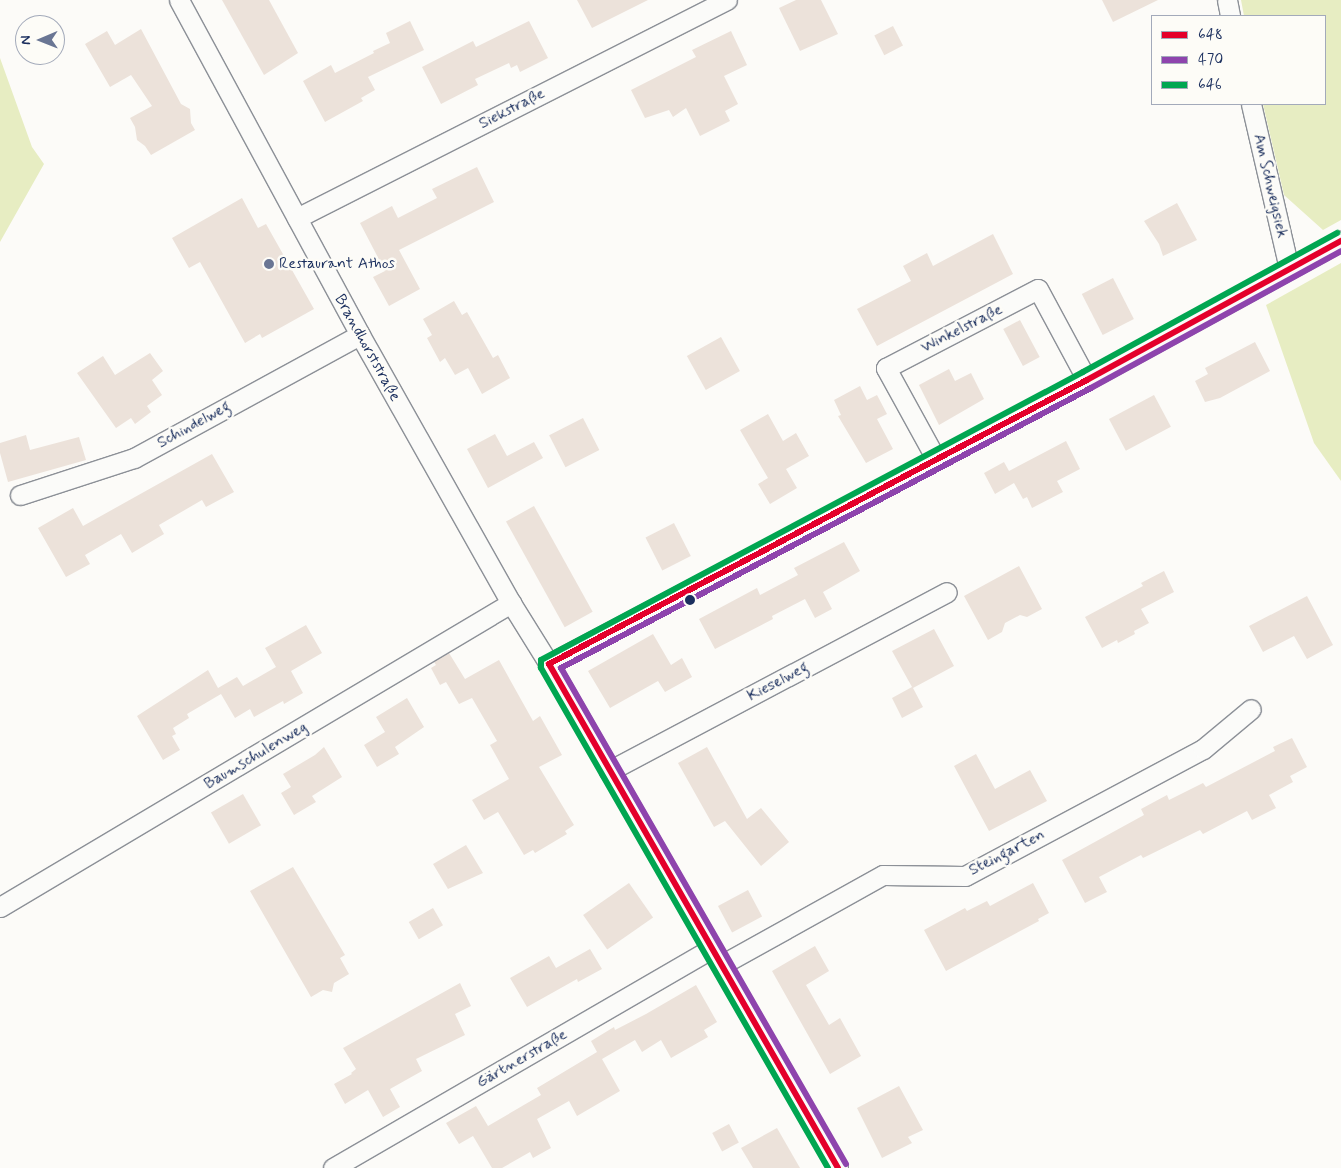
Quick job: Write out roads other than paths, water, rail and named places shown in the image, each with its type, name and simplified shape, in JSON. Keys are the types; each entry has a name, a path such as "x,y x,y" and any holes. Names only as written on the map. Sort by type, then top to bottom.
{"street":[{"name":"Brandhorststraße","path":"180,0 360,335 511,604 549,664 838,1168"},
{"name":"Siekstraße","path":"297,218 727,0"},
{"path":"1227,0 1230,15"},
{"name":"Am Schweigsiek","path":"1250,105 1289,269"},
{"path":"549,664 1087,380 1341,241"},
{"name":"Winkelstraße","path":"936,459 886,368 1038,289 1087,380"},
{"name":"Schindelweg","path":"20,495 134,458 360,335"},
{"name":"Kieselweg","path":"610,771 947,592"},
{"name":"Baumschulenweg","path":"0,908 511,604"},
{"name":"Steingarten","path":"716,957 882,875 965,876 1203,749 1251,709"},
{"name":"Gärtnerstraße","path":"333,1168 716,957"}],"place":[{"name":"Restaurant Athos","path":"269,264"}]}
